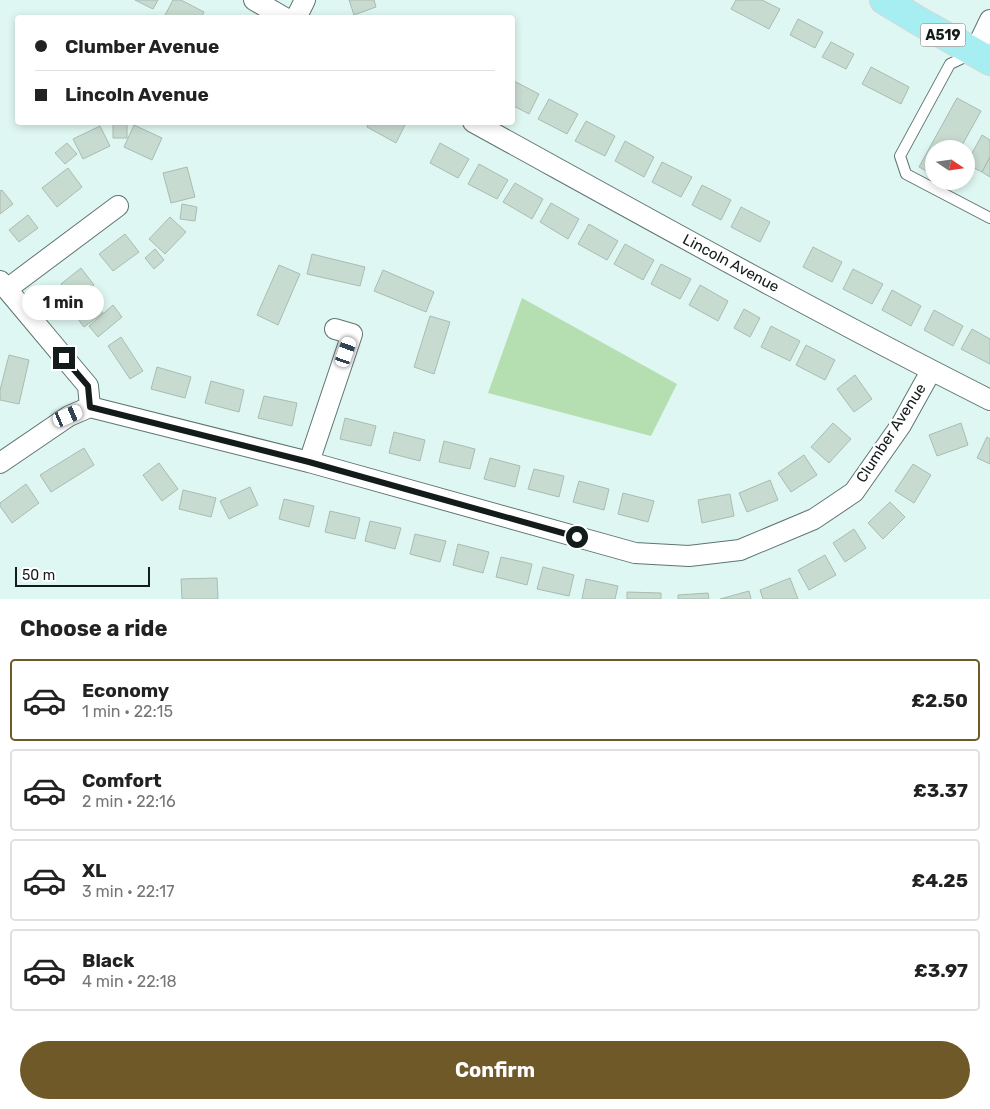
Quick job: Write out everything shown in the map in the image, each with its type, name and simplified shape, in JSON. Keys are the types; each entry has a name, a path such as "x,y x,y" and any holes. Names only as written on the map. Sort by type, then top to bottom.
{"main road":[{"name":"A519","path":"884,0 982,57"}],"street":[{"path":"254,0 280,15"},
{"path":"298,15 305,0"},
{"path":"982,57 990,20"},
{"name":"Lincoln Avenue","path":"479,125 931,371 990,400"},
{"path":"0,463 68,416 90,407 88,386 3,285 118,206"},
{"path":"309,462 352,334 335,329"},
{"name":"Clumber Avenue","path":"90,407 309,462 635,553 689,556 740,550 814,519 854,492 901,425 931,371"}],"lane":[{"path":"982,57 950,64 900,156 906,174 990,218"}],"green space":[{"path":"522,298 677,384 651,436 488,393"}],"building":[{"path":"135,0 158,0 153,9"},
{"path":"173,0 181,0 204,12 202,15 165,15"},
{"path":"349,0 374,0 376,7 354,15"},
{"path":"736,0 762,0 780,9 769,29 731,9"},
{"path":"798,19 823,32 815,48 790,35"},
{"path":"831,42 854,54 846,69 822,57"},
{"path":"871,67 909,87 901,104 862,84"},
{"path":"515,82 539,94 529,114 515,107"},
{"path":"957,98 981,111 965,140 934,140"},
{"path":"549,99 578,114 567,134 538,119"},
{"path":"586,121 615,136 605,156 575,141"},
{"path":"113,125 127,125 127,138 113,138"},
{"path":"134,125 162,138 152,160 124,147"},
{"path":"368,125 405,125 396,143 367,127"},
{"path":"100,126 110,146 83,159 73,139"},
{"path":"982,135 990,140 990,157 982,172 975,168 975,148"},
{"path":"625,141 654,157 644,177 615,161"},
{"path":"67,143 77,154 65,164 55,153"},
{"path":"440,143 469,159 458,178 430,163"},
{"path":"925,156 925,170 919,167"},
{"path":"990,157 990,177 982,172"},
{"path":"662,162 692,177 681,197 652,182"},
{"path":"479,164 508,180 497,199 468,184"},
{"path":"187,167 195,197 171,203 163,173"},
{"path":"68,168 82,187 57,207 42,188"},
{"path":"515,183 543,199 532,219 503,202"},
{"path":"702,185 731,200 721,220 692,205"},
{"path":"2,190 13,204 0,214 0,191"},
{"path":"551,203 579,219 568,239 540,222"},
{"path":"182,204 197,207 195,221 180,219"},
{"path":"741,207 770,222 760,242 731,227"},
{"path":"28,215 38,228 19,242 9,230"},
{"path":"170,217 186,232 165,254 149,239"},
{"path":"589,224 618,241 607,260 578,244"},
{"path":"125,234 139,252 113,271 99,254"},
{"path":"625,244 654,260 643,280 614,264"},
{"path":"813,247 842,262 832,282 803,267"},
{"path":"155,249 164,260 154,269 145,258"},
{"path":"312,254 365,267 360,286 307,274"},
{"path":"661,264 691,279 680,299 651,284"},
{"path":"279,265 300,274 278,325 257,315"},
{"path":"81,268 94,285 74,301 61,284"},
{"path":"853,269 883,284 872,304 843,289"},
{"path":"383,270 434,292 426,312 374,291"},
{"path":"700,285 728,301 718,321 689,305"},
{"path":"892,290 921,306 911,326 882,310"},
{"path":"92,299 103,313 84,327 74,314"},
{"path":"113,305 122,317 98,337 89,326"},
{"path":"744,309 760,318 750,337 734,328"},
{"path":"934,310 963,326 953,346 924,330"},
{"path":"430,316 450,322 434,374 414,367"},
{"path":"771,326 800,341 790,361 761,347"},
{"path":"972,329 990,339 990,364 961,349"},
{"path":"121,337 143,371 130,379 108,346"},
{"path":"806,345 835,360 825,380 796,365"},
{"path":"9,355 29,360 19,404 0,400 0,390"},
{"path":"157,367 191,377 185,398 151,389"},
{"path":"855,375 872,399 854,412 837,389"},
{"path":"211,381 244,390 239,412 205,403"},
{"path":"264,396 297,403 292,426 258,418"},
{"path":"345,418 376,426 371,446 340,439"},
{"path":"833,423 851,439 829,463 811,447"},
{"path":"961,423 968,445 937,456 929,435"},
{"path":"394,432 425,440 420,461 389,453"},
{"path":"987,437 990,439 990,464 977,458"},
{"path":"444,441 475,449 470,469 439,462"},
{"path":"84,448 94,465 51,492 40,475"},
{"path":"804,455 817,475 791,492 778,473"},
{"path":"490,458 520,466 515,487 484,479"},
{"path":"159,463 178,489 162,501 143,475"},
{"path":"913,464 931,475 914,503 895,491"},
{"path":"534,469 564,476 559,497 528,489"},
{"path":"770,480 778,500 747,512 739,493"},
{"path":"579,481 609,489 604,510 573,502"},
{"path":"26,484 39,503 12,523 0,506 0,503"},
{"path":"250,487 258,505 229,519 220,501"},
{"path":"183,490 216,498 211,517 179,509"},
{"path":"623,493 654,501 648,522 618,514"},
{"path":"730,494 734,516 702,523 698,500"},
{"path":"284,499 314,506 309,527 279,519"},
{"path":"890,502 905,517 883,539 868,523"},
{"path":"330,511 360,518 355,539 325,532"},
{"path":"370,521 401,528 395,549 365,541"},
{"path":"854,529 866,548 845,562 833,543"},
{"path":"415,534 446,541 440,562 410,554"},
{"path":"458,544 489,552 483,573 453,565"},
{"path":"825,555 836,575 809,590 798,570"},
{"path":"501,557 532,564 527,585 496,577"},
{"path":"543,567 574,575 569,596 537,589"},
{"path":"217,578 218,599 182,599 181,579"},
{"path":"790,578 798,599 763,599 760,590"},
{"path":"586,579 618,586 615,599 582,599"},
{"path":"749,591 751,599 720,599"},
{"path":"627,592 661,593 661,599 627,599"},
{"path":"708,593 709,599 678,599 678,595"}],"route":[{"path":"64,358 88,386 90,407 309,462 577,537"}]}
